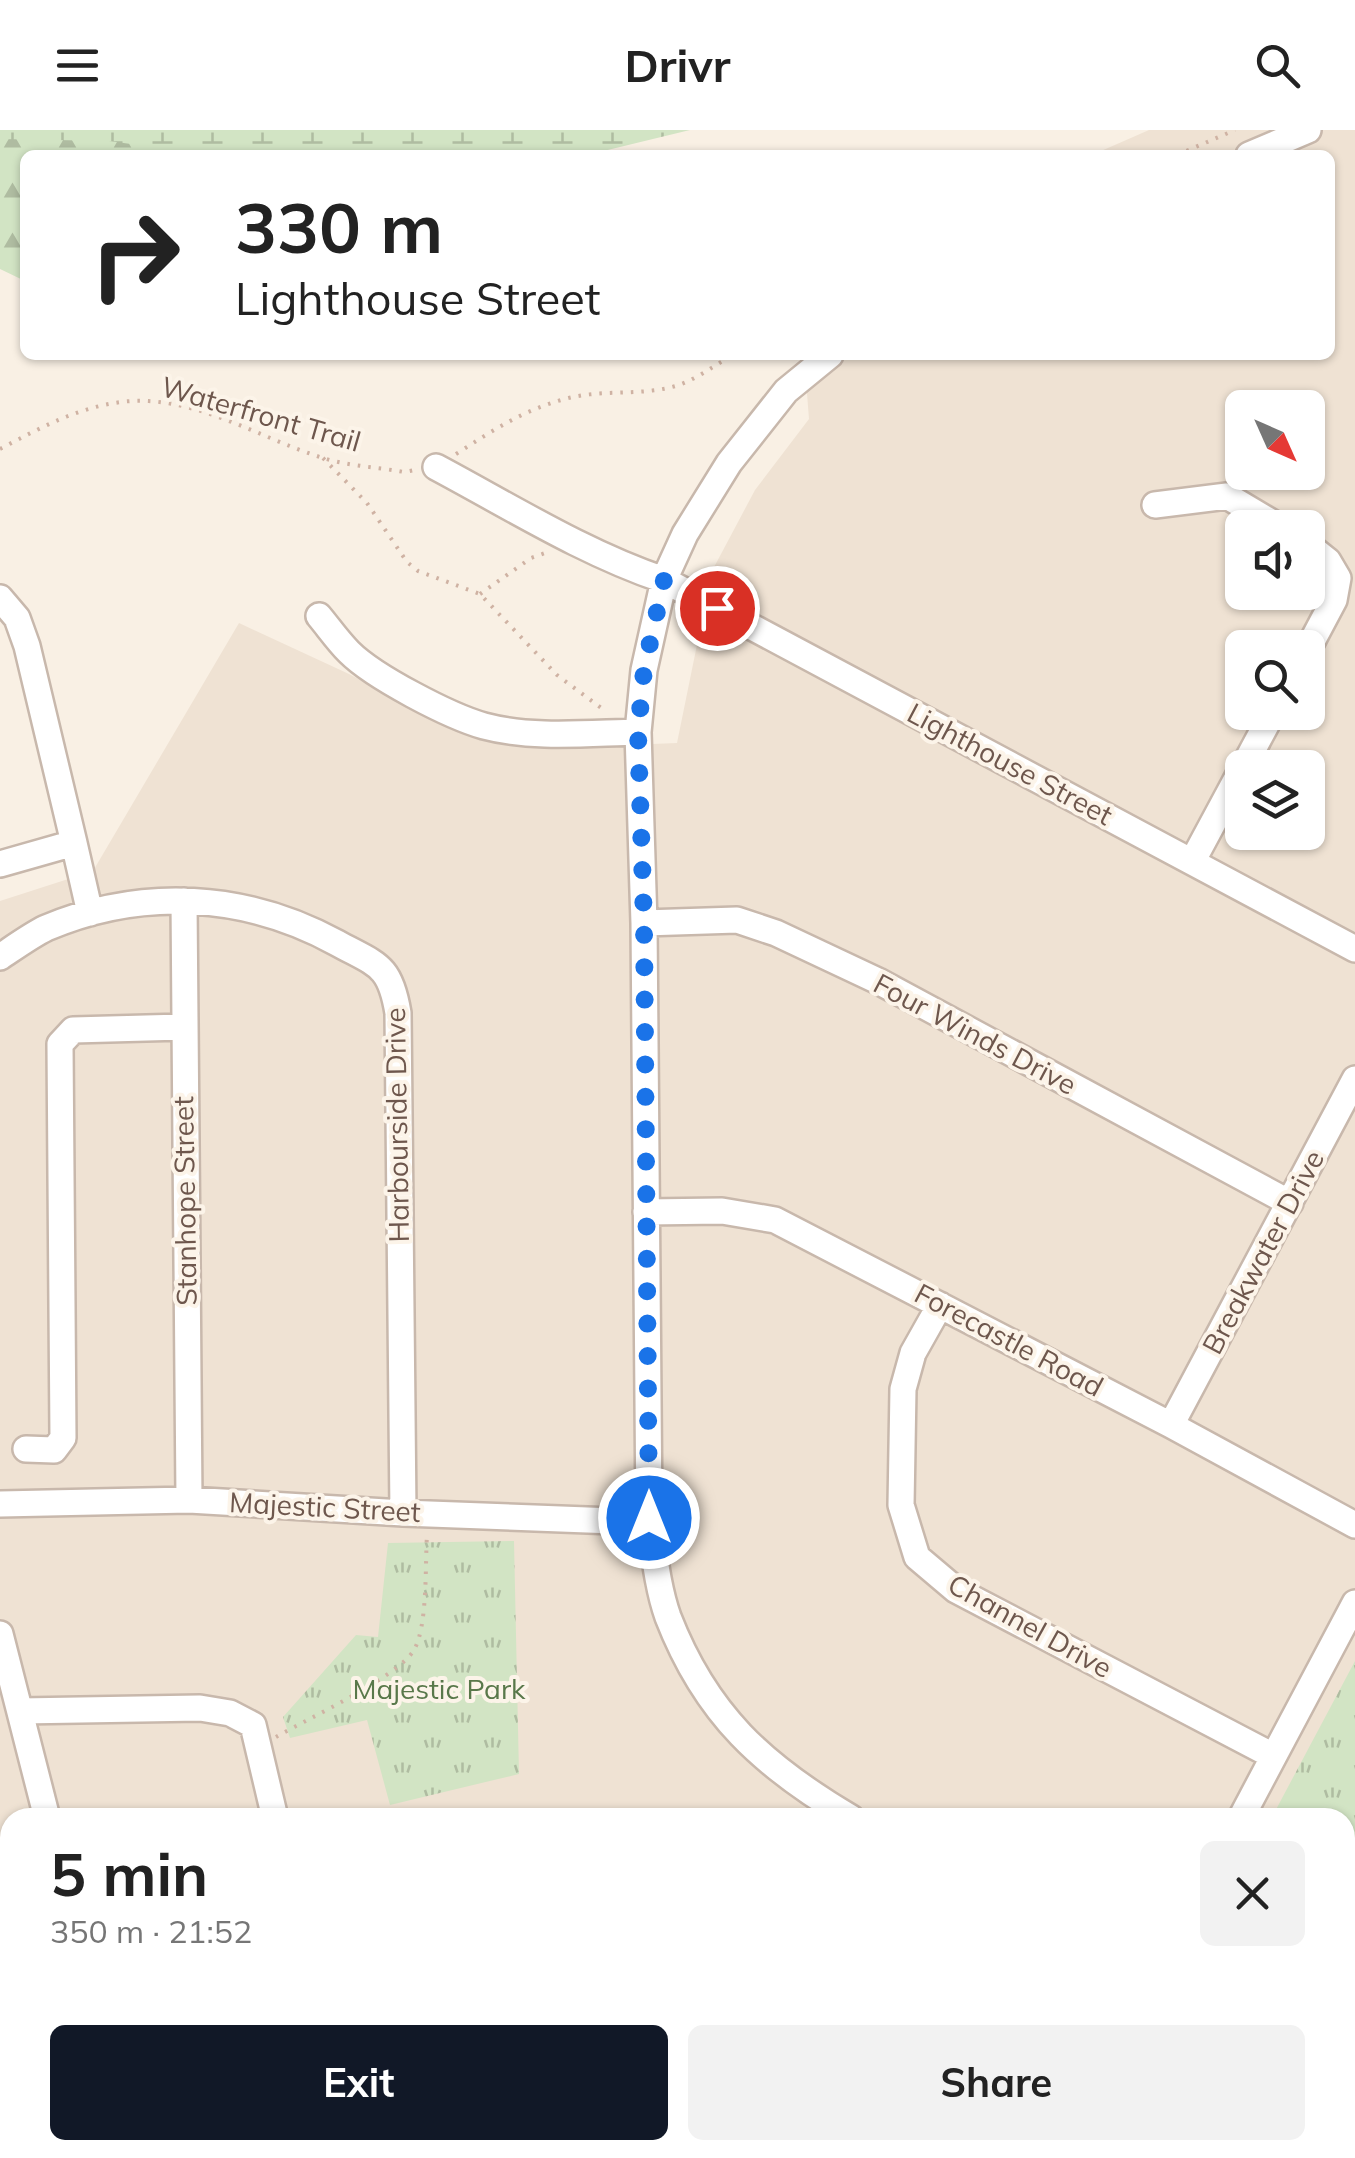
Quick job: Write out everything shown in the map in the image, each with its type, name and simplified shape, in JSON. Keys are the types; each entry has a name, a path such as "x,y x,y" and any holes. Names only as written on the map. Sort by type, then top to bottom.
{"street":[{"path":"1261,150 1308,130"},
{"path":"824,360 786,391 730,463 685,534 664,580 644,670 638,732 644,923 649,1518 667,1614 717,1708 754,1751 834,1808"},
{"name":"Lighthouse Street","path":"436,467 576,543 627,568 664,580 1355,949"},
{"path":"1155,505 1228,496 1251,510"},
{"path":"1318,630 1334,600 1338,578 1325,559"},
{"path":"0,598 17,618 27,646 90,913"},
{"path":"319,616 350,654 382,676 484,726 556,734 638,732"},
{"path":"1192,862 1225,801"},
{"path":"0,864 74,842"},
{"name":"Stanhope Street","path":"184,902 189,1500"},
{"name":"Harbourside Drive","path":"0,957 45,929 90,913 138,903 228,902 266,911 384,969 394,989 398,1013 403,1514"},
{"name":"Four Winds Drive","path":"644,923 737,920 776,933 878,981 1290,1203"},
{"path":"26,1448 54,1450 63,1438 60,1044 73,1030 183,1028"},
{"name":"Breakwater Drive","path":"1171,1425 1355,1079"},
{"name":"Forecastle Road","path":"646,1212 722,1211 775,1220 1355,1524"},
{"name":"Channel Drive","path":"940,1305 914,1353 903,1389 901,1505 918,1557 956,1590 1273,1756"},
{"name":"Majestic Street","path":"0,1504 189,1500 403,1514 614,1521 649,1518"},
{"path":"1245,1808 1355,1603"},
{"path":"0,1634 44,1808"},
{"path":"20,1711 230,1712 253,1725 274,1808"}],"path":[{"path":"1188,150 1234,130"},
{"name":"Waterfront Trail","path":"0,449 69,414 124,402 145,402 168,404 221,419 323,458 404,472 436,467 527,410 584,395 669,388 684,384 725,360"},
{"path":"323,458 367,503 407,562 418,571 480,594 557,675 607,713"},
{"path":"480,594 532,558 576,543"},
{"path":"259,1747 396,1668 414,1650 421,1624 428,1526"}],"shaded area":[{"path":"1149,130 1355,130 1355,1808 0,1808 0,901 93,871 239,623 349,674 459,732 552,748 677,743 712,571 755,490 809,419 804,360 1335,360 1335,150 1103,150"}],"green space":[{"path":"0,130 293,150 20,150 20,279 0,269"},
{"path":"0,130 690,130 608,150 175,150 109,141 0,139"},
{"name":"Majestic Park","path":"514,1541 519,1774 390,1805 367,1720 290,1738 283,1717 356,1635 378,1637 388,1543"},
{"path":"1355,1661 1355,1808 1277,1808"}],"route":[{"path":"649,1518 644,923 638,732 644,670 664,580 717,608"}]}
